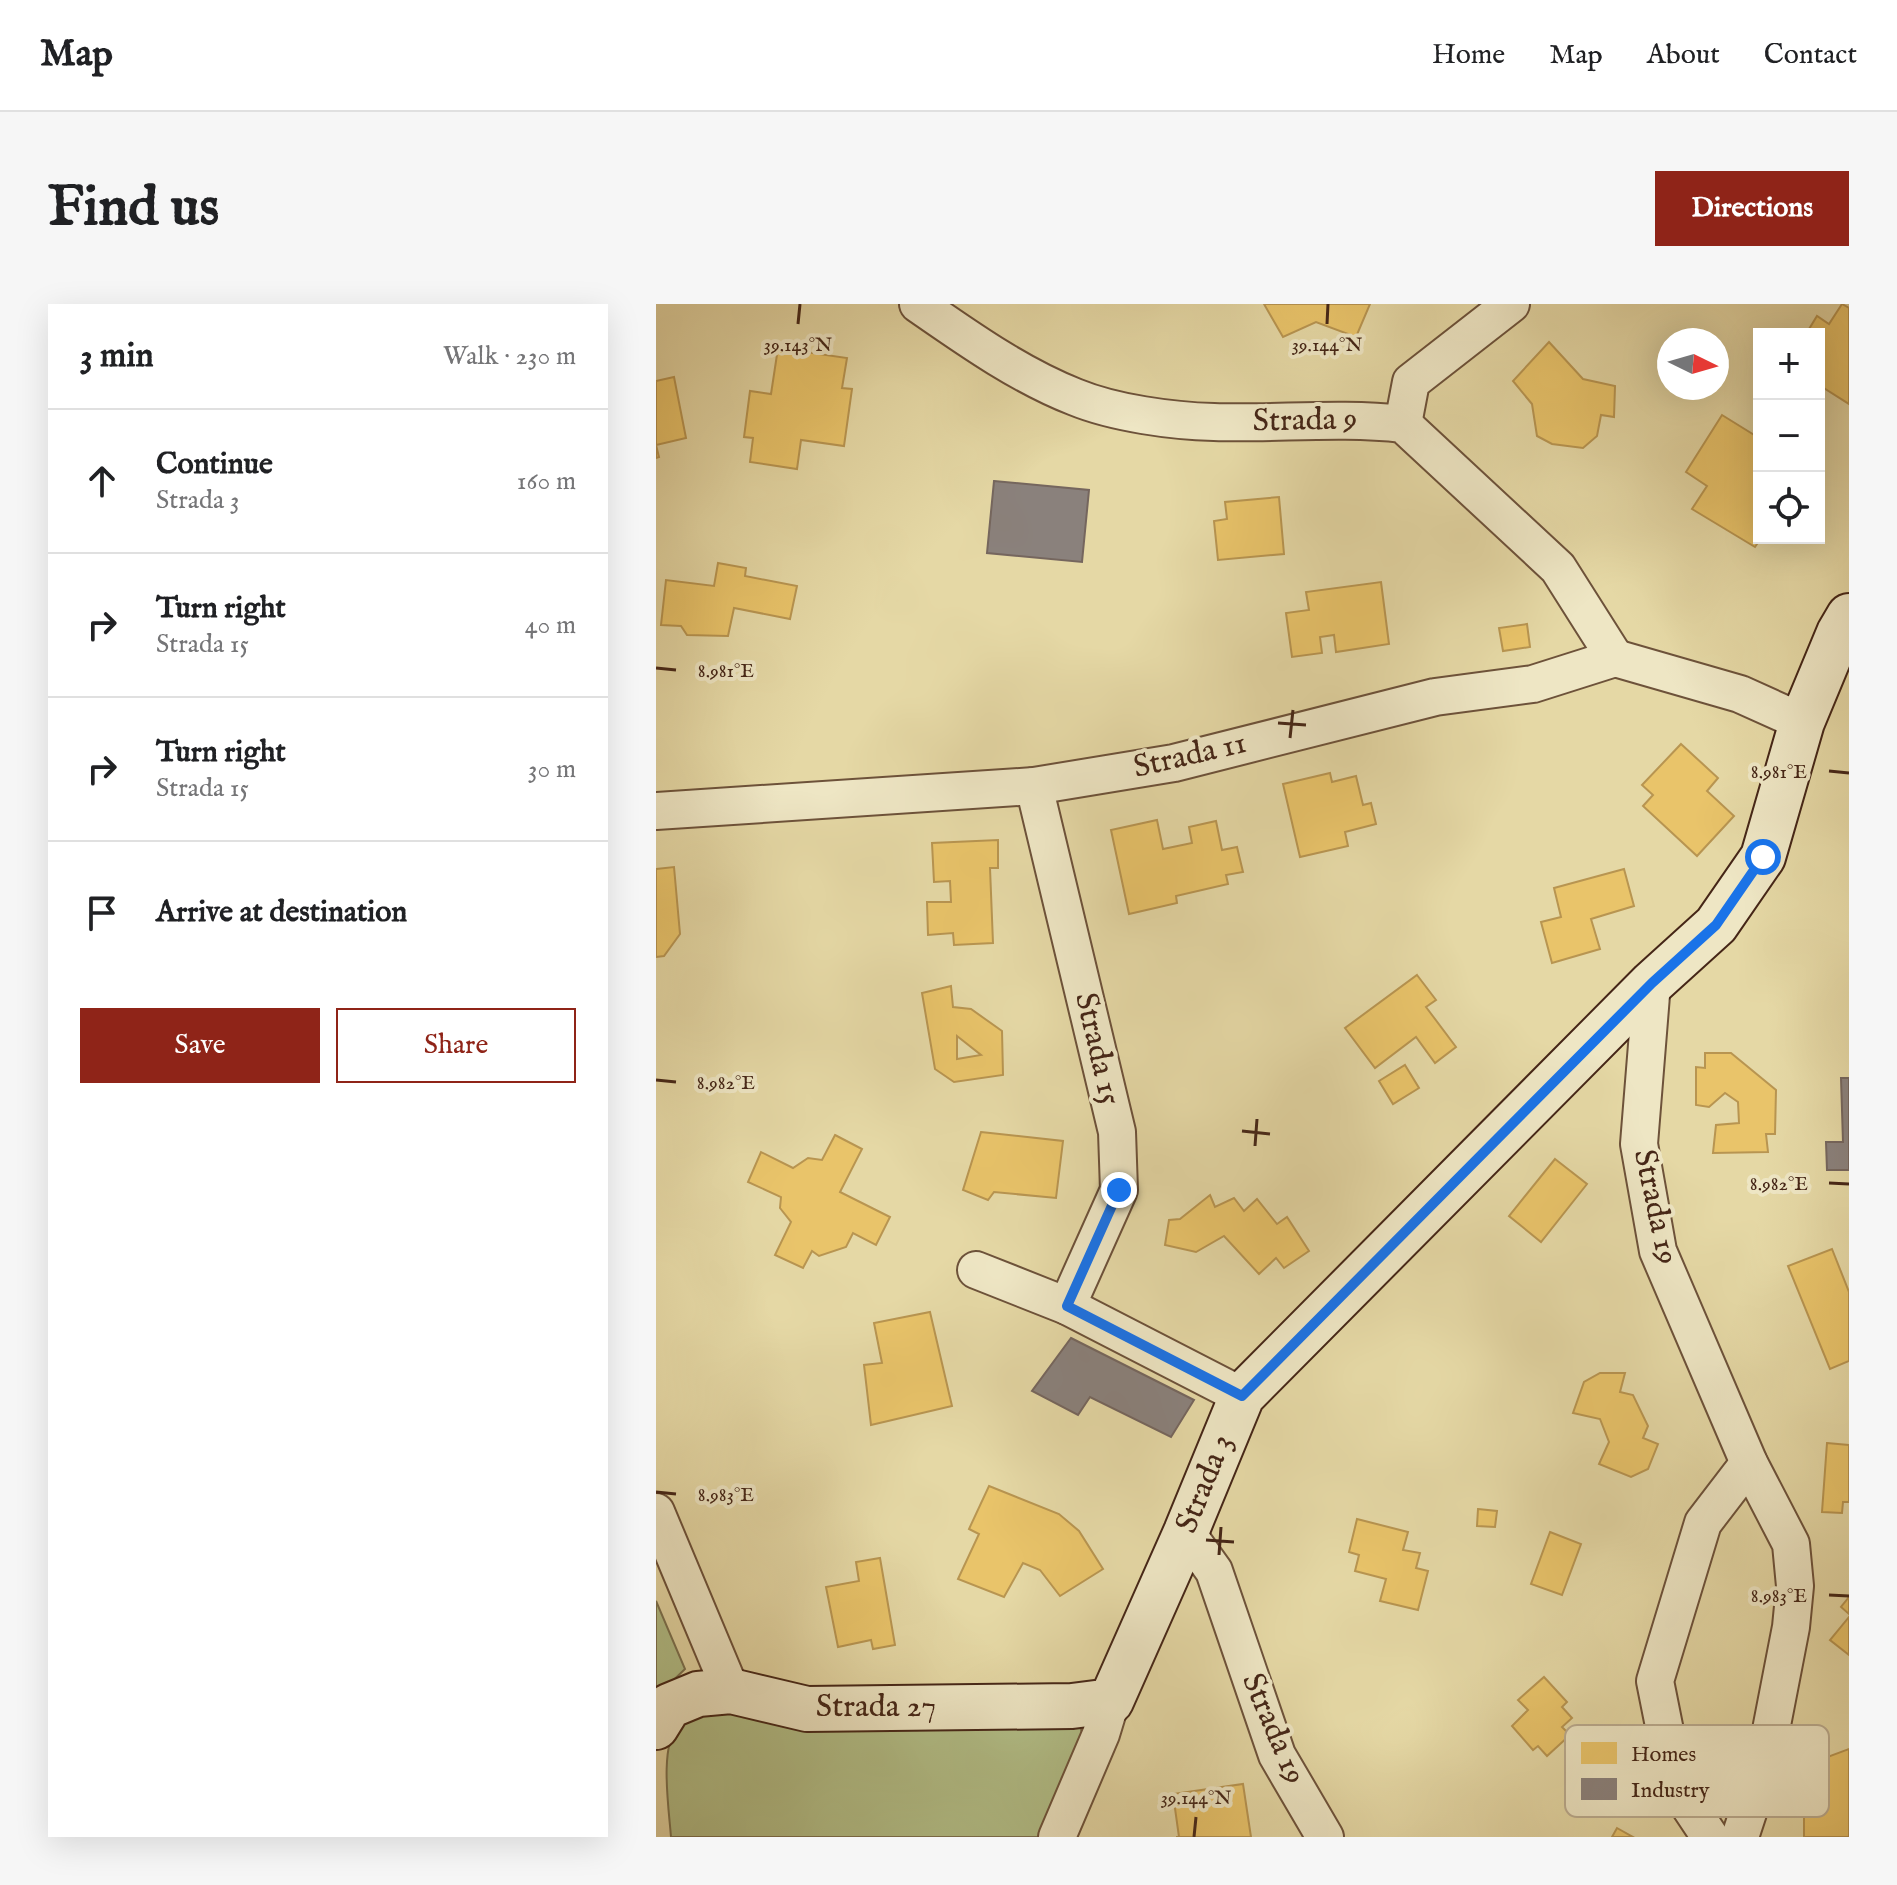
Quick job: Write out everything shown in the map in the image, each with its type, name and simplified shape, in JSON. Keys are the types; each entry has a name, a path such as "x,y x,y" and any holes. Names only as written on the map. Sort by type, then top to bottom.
{"street":[{"name":"Strada 9","path":"918,304 1010,365 1077,398 1134,412 1211,422 1373,420 1403,424 1558,568 1615,658"},
{"path":"1403,424 1411,382 1511,304"},
{"name":"Strada 3","path":"1057,1837 1101,1734 1111,1701 1242,1396 1652,983 1716,925 1763,857 1802,722 1843,644"},
{"path":"1615,658 1740,694 1802,722"},
{"name":"Strada 11","path":"656,811 1034,786 1174,763 1435,697 1533,684 1615,658"},
{"name":"Strada 15","path":"1034,786 1117,1132 1119,1190 1067,1306"},
{"name":"Strada 19","path":"1652,983 1639,1144 1658,1251 1749,1463 1791,1544 1795,1586 1791,1627 1772,1725"},
{"path":"976,1270 1067,1306 1242,1396"},
{"path":"1664,1725 1655,1681 1703,1523 1749,1463"},
{"path":"656,1512 731,1691"},
{"name":"Strada 19","path":"1186,1532 1214,1571 1277,1755 1325,1837"},
{"name":"Strada 27","path":"656,1727 669,1706 698,1694 731,1691 807,1709 1072,1706 1111,1701"},
{"path":"1697,1817 1710,1837"},
{"name":"Strada 19","path":"1740,1837 1747,1817"}],"green space":[{"path":"656,1601 685,1669 656,1697"},
{"path":"700,1711 1069,1719 1080,1727 1086,1743 1047,1837 671,1837 667,1779 669,1748 678,1725"}],"building: Homes":[{"path":"1264,304 1370,304 1356,337 1316,322 1283,337"},
{"path":"1842,304 1849,308 1849,404 1825,389 1825,328 1810,328 1817,316 1829,324"},
{"path":"1549,342 1583,379 1615,386 1614,417 1601,415 1597,436 1583,448 1552,444 1537,436 1532,404 1513,381"},
{"path":"778,348 847,358 842,388 852,389 844,446 801,440 797,469 750,462 753,438 744,437 750,391 771,394"},
{"path":"674,377 686,438 656,445 656,381"},
{"path":"1722,415 1753,434 1755,547 1692,509 1707,486 1686,472"},
{"path":"1279,497 1284,554 1218,560 1214,521 1227,519 1225,502"},
{"path":"718,563 746,568 745,576 797,586 790,619 734,608 728,636 687,635 681,626 661,625 666,580 714,586"},
{"path":"1381,582 1389,644 1336,652 1334,635 1320,637 1322,653 1292,657 1286,613 1309,610 1306,592"},
{"path":"1527,624 1530,647 1503,651 1499,628"},
{"path":"1681,744 1718,778 1707,791 1734,816 1697,856 1643,806 1653,795 1642,785"},
{"path":"1330,773 1332,782 1356,776 1363,805 1371,803 1376,824 1345,832 1348,846 1300,857 1283,784"},
{"path":"1157,820 1163,849 1192,843 1189,827 1216,821 1222,850 1237,847 1243,872 1226,875 1228,884 1176,896 1177,903 1129,914 1111,830"},
{"path":"998,840 998,868 990,868 993,943 954,945 953,933 928,935 927,902 951,902 950,881 934,882 932,843"},
{"path":"674,867 680,934 664,956 656,957 656,869"},
{"path":"1624,869 1634,906 1591,919 1600,949 1552,963 1541,922 1561,917 1554,888"},
{"path":"1417,975 1436,1000 1426,1007 1456,1047 1435,1063 1416,1037 1375,1068 1345,1028"},
{"path":"951,986 953,1007 971,1009 1002,1031 1003,1075 954,1082 935,1069 922,993","holes":["957,1036 981,1055 957,1059"]},
{"path":"1705,1053 1731,1053 1776,1090 1775,1134 1766,1134 1768,1152 1713,1153 1716,1125 1739,1123 1738,1102 1725,1093 1709,1107 1696,1105 1696,1067 1705,1068"},
{"path":"1405,1065 1419,1088 1393,1104 1379,1081"},
{"path":"981,1132 1063,1141 1056,1198 994,1192 988,1200 963,1190"},
{"path":"835,1135 862,1149 840,1192 890,1217 876,1245 853,1233 846,1247 819,1256 812,1251 803,1268 775,1255 791,1222 780,1208 781,1197 748,1182 761,1152 793,1168 808,1158 822,1160"},
{"path":"1555,1159 1587,1184 1541,1242 1509,1216"},
{"path":"1210,1195 1215,1207 1234,1198 1244,1211 1257,1199 1277,1224 1287,1217 1309,1251 1284,1268 1276,1258 1259,1274 1224,1236 1196,1252 1165,1245 1169,1220 1180,1219"},
{"path":"1832,1249 1849,1292 1849,1361 1830,1369 1788,1266"},
{"path":"930,1312 952,1406 871,1425 864,1365 882,1363 874,1323"},
{"path":"1600,1373 1625,1373 1620,1392 1633,1395 1648,1426 1643,1438 1658,1444 1648,1469 1631,1477 1599,1464 1609,1442 1600,1419 1573,1413 1584,1382"},
{"path":"1827,1443 1849,1445 1849,1502 1843,1502 1842,1513 1822,1512"},
{"path":"989,1486 1059,1514 1079,1531 1103,1569 1060,1596 1040,1570 1023,1563 1004,1597 958,1579 979,1534 969,1529"},
{"path":"1478,1509 1497,1511 1495,1527 1477,1526"},
{"path":"1357,1519 1408,1532 1403,1550 1420,1553 1416,1568 1428,1571 1418,1610 1380,1601 1386,1579 1355,1571 1359,1555 1349,1552"},
{"path":"1550,1532 1581,1544 1562,1595 1531,1584"},
{"path":"880,1558 895,1645 873,1649 871,1640 838,1647 826,1587 859,1581 856,1562"},
{"path":"1849,1597 1849,1614 1841,1607"},
{"path":"1849,1617 1849,1655 1830,1640"},
{"path":"1544,1677 1567,1702 1562,1707 1572,1718 1562,1727 1565,1740 1547,1756 1538,1746 1533,1750 1512,1726 1528,1710 1518,1700"},
{"path":"1849,1749 1849,1837 1804,1837 1804,1817 1829,1817 1829,1756"},
{"path":"1243,1784 1251,1837 1179,1837 1173,1794"},
{"path":"1617,1828 1633,1837 1612,1837"}],"building: Industry":[{"path":"994,481 1089,490 1082,562 987,553"},
{"path":"1841,1078 1849,1078 1849,1170 1827,1170 1826,1142 1843,1142"},
{"path":"1071,1338 1194,1400 1171,1437 1090,1397 1078,1415 1032,1391"}],"route":[{"path":"1119,1190 1067,1306 1242,1396 1652,983 1716,925 1763,857"}]}
